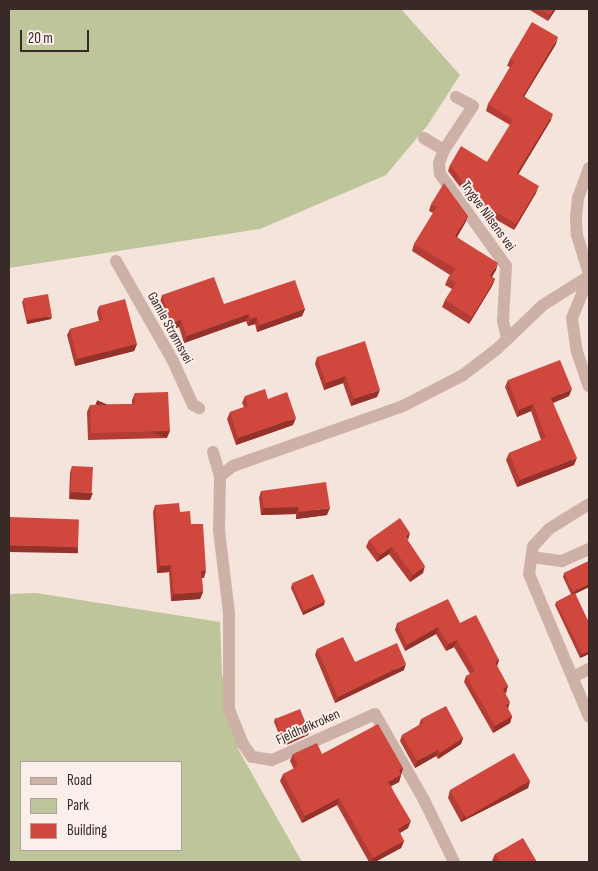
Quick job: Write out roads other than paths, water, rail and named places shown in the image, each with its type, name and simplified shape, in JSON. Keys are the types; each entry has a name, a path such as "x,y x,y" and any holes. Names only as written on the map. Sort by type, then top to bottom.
{"street":[{"name":"Trygve Nilsens vei","path":"456,96 473,106 444,150 438,163 440,174 506,266 503,321 507,339"},
{"path":"424,138 444,150"},
{"path":"589,168 578,198 576,218 577,235 589,275 572,314 577,352 589,386"},
{"name":"Gamle Strømsvei","path":"116,261 173,362 193,405 199,408"},
{"path":"220,476 233,466 403,406 463,374 507,339 543,305 589,275"},
{"name":"Fjeldhøikroken","path":"213,452 220,476 219,530 229,613 229,709 243,744 252,757 272,760 375,714 424,800 454,862"},
{"path":"589,504 548,529 533,546 530,574 589,717"},
{"path":"532,557 562,561 589,549"},
{"path":"573,677 589,669"}]}
